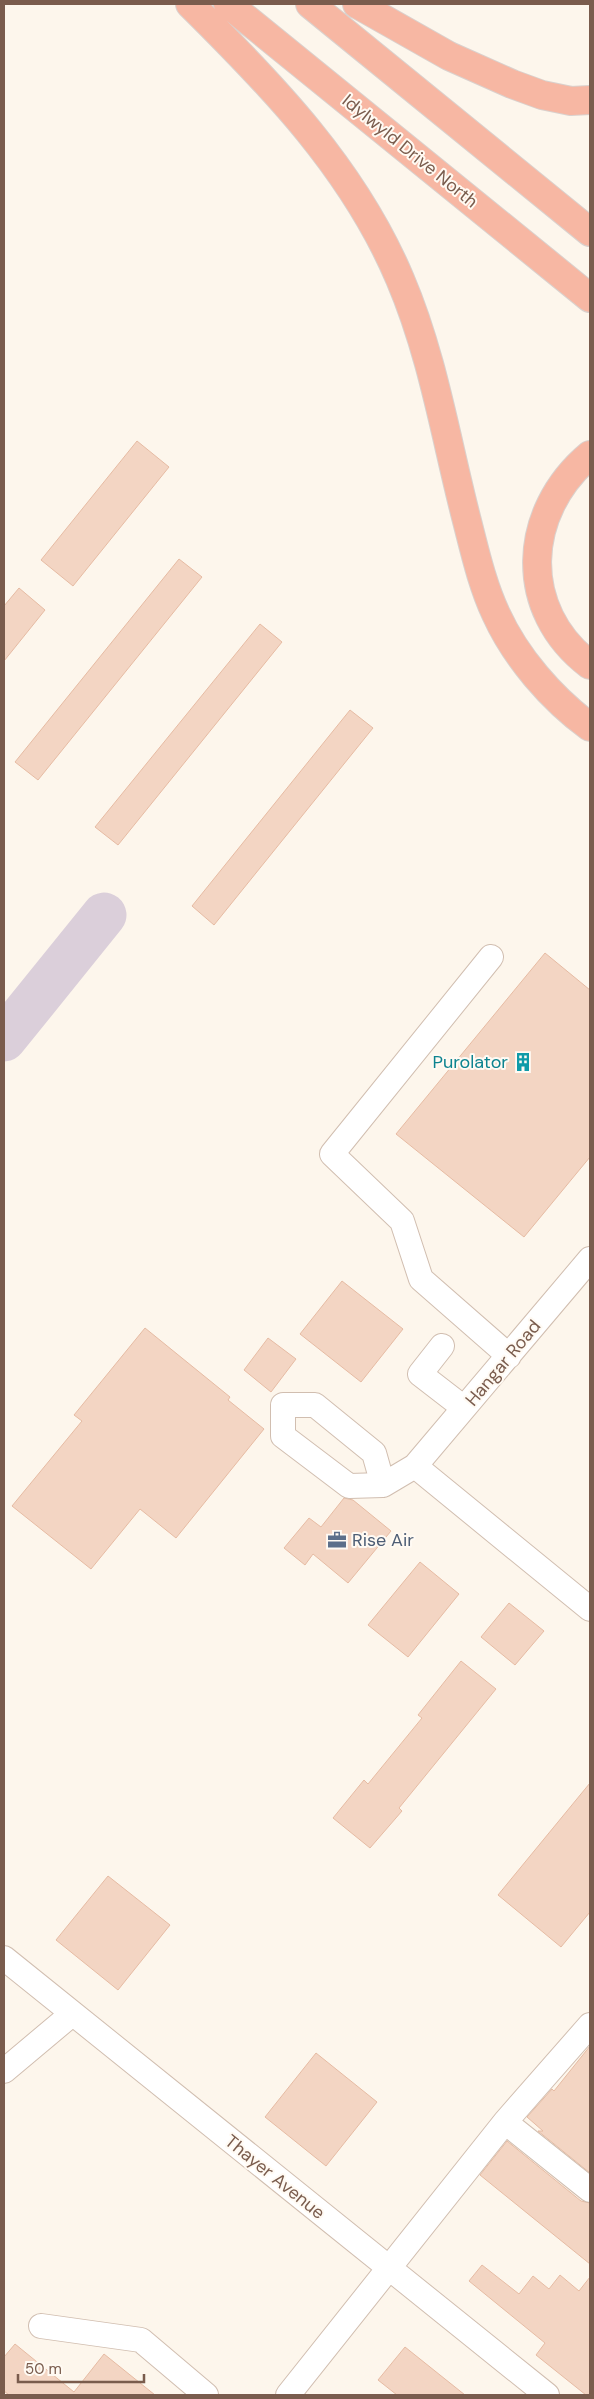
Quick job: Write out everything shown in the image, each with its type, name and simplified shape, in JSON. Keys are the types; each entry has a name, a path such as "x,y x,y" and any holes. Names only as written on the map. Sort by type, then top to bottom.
{"highway":[{"path":"190,4 288,105 348,182 370,219 400,278 415,318 434,379 480,568 497,617 537,678 573,714 590,727"},
{"name":"Idylwyld Drive North","path":"228,4 590,298"},
{"path":"310,4 590,232"},
{"path":"357,4 449,56 512,84 542,95 571,101 590,100"},
{"path":"590,455 567,478 550,505 536,551 541,592 549,619 565,642 590,665"}],"street":[{"path":"491,957 332,1154 402,1221 421,1278 509,1356"},
{"name":"Hangar Road","path":"383,1485 415,1466 590,1259"},
{"path":"442,1346 420,1374 464,1408"},
{"path":"415,1466 590,1609"},
{"name":"Thayer Avenue","path":"4,1958 547,2395"},
{"path":"4,2071 72,2014"},
{"path":"288,2395 505,2122 590,2025"},
{"path":"505,2122 590,2190"},
{"path":"42,2326 141,2340 206,2395"}],"building":[{"path":"137,441 169,467 73,586 41,560"},
{"path":"179,559 202,577 38,780 15,762"},
{"path":"19,588 45,610 4,661 4,606"},
{"path":"260,624 282,642 118,845 95,827"},
{"path":"350,710 373,728 214,925 192,906"},
{"name":"Purolator","path":"545,953 590,990 590,1157 524,1237 396,1134"},
{"path":"342,1281 403,1329 361,1382 300,1334"},
{"path":"145,1328 230,1397 228,1400 264,1429 176,1538 140,1509 91,1569 12,1506 82,1421 74,1415"},
{"path":"268,1338 296,1359 271,1392 244,1370"},
{"name":"Rise Air","path":"344,1498 353,1500 391,1531 348,1583 313,1554 305,1565 284,1548 309,1518 321,1527"},
{"path":"420,1562 459,1594 408,1657 368,1625"},
{"path":"509,1603 544,1631 515,1665 481,1637"},
{"path":"461,1661 496,1689 399,1808 402,1811 370,1848 333,1818 364,1780 368,1784 422,1718 418,1715"},
{"path":"590,1783 590,1912 561,1947 498,1895"},
{"path":"108,1876 170,1925 118,1990 56,1940"},
{"path":"590,2046 590,2173 538,2131 543,2131 527,2117 552,2089 554,2091"},
{"path":"316,2053 377,2102 326,2166 265,2117"},
{"path":"507,2141 581,2201 590,2203 590,2264 480,2175"},
{"path":"482,2265 519,2294 533,2276 549,2289 560,2275 579,2291 590,2277 590,2395 586,2395 536,2355 545,2343 469,2281"},
{"path":"15,2344 74,2392 104,2354 155,2395 9,2395 4,2391 4,2357"},
{"path":"405,2347 465,2395 397,2395 378,2380"}],"taxiway":[{"path":"4,1039 104,915"}],"place":[{"name":"Purolator","path":"523,1062"},
{"name":"Rise Air","path":"337,1540"}]}
